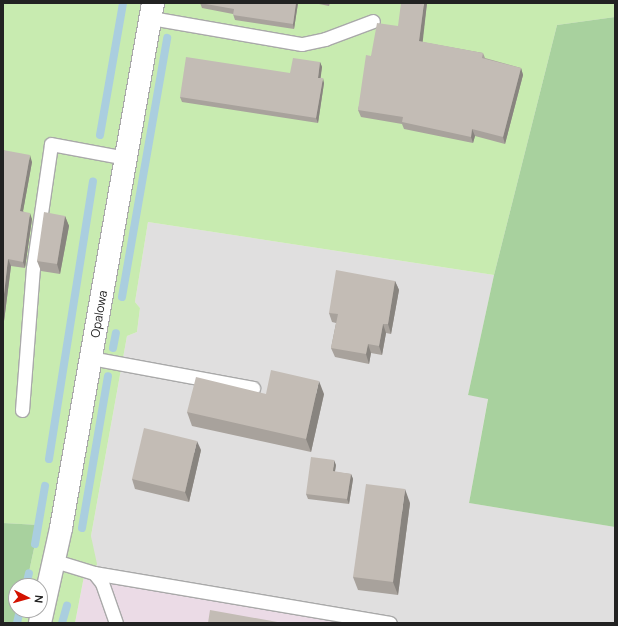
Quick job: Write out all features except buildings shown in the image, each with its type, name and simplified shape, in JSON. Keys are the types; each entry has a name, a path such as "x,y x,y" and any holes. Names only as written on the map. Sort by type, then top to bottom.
{"street":[{"name":"Opalowa","path":"40,623 55,561 152,10"}],"lane":[{"path":"152,10 302,44 325,39 372,20"},
{"path":"22,410 33,268 51,144 126,158"},
{"path":"91,358 253,388"},
{"path":"55,561 94,573 390,623"},
{"path":"94,573 102,583 116,623"}],"shaded area":[{"path":"148,222 494,275 468,395 488,398 469,503 615,527 615,623 390,623 94,573 91,536 127,336 137,332 140,308 135,302"},
{"path":"85,571 390,623 75,623"}],"green space":[{"path":"3,3 615,3 615,17 557,25 494,275 148,222 135,302 140,308 137,332 127,336 91,536 97,564 94,573 85,571 75,623 17,623 18,618 48,618 48,578 28,578 39,525 3,523"},
{"path":"615,17 615,527 469,503 488,399 468,395 494,275 557,25"},
{"path":"3,523 39,525 28,578 8,578 8,618 18,618 17,623 3,623"}],"waterway":[{"path":"100,135 123,3"},
{"path":"122,297 167,38"},
{"path":"49,459 93,181"},
{"path":"113,348 116,333"},
{"path":"82,528 108,376"},
{"path":"35,544 45,486"},
{"path":"28,578 29,573"},
{"path":"62,623 67,606"},
{"path":"17,623 18,618"}]}
